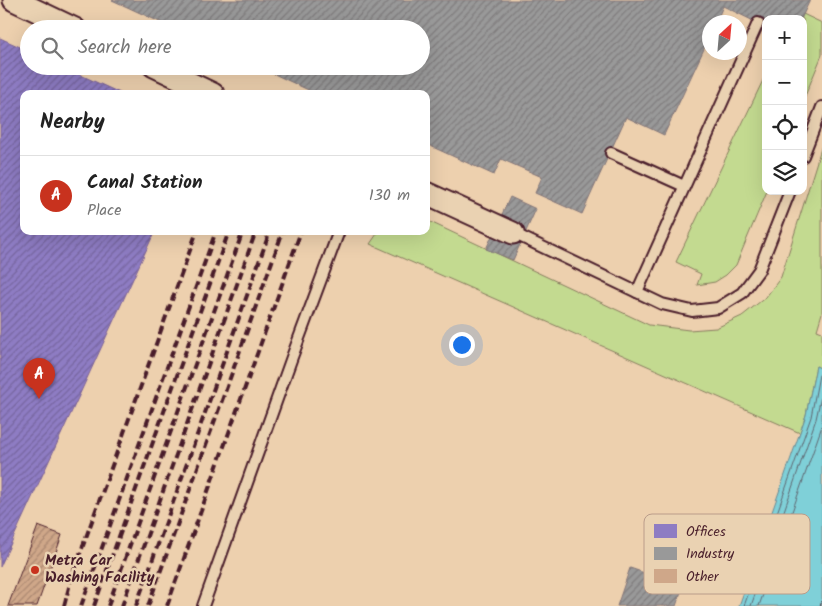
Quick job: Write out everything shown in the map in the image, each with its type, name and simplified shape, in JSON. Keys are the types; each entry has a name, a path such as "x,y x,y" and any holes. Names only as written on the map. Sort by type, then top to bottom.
{"street":[{"path":"14,0 56,20"},
{"path":"173,75 205,90"},
{"path":"430,196 513,233"}],"lane":[{"path":"637,292 758,23"},
{"path":"805,150 822,107"},
{"path":"611,153 684,186"},
{"path":"513,233 662,304 692,311 718,308 742,293 759,270 788,195"},
{"path":"203,606 338,235"}],"green space":[{"path":"807,16 822,23 822,55 807,91"},
{"path":"762,82 762,195 765,195 736,265 715,282 697,285 701,274 676,262"},
{"path":"822,145 822,313 817,330 822,332 822,369 816,366 806,415 800,433 370,244 376,235 430,235 430,222 649,325 689,330 716,328 742,316 766,297 781,277"}],"water":[{"path":"816,366 822,369 822,606 739,606 743,594 810,594 810,514 771,514 806,415"}],"building: Offices":[{"path":"0,38 20,47 20,75 81,75 113,90 20,90 20,235 153,235 0,567"}],"building: Industry":[{"path":"112,0 810,0 803,15 762,15 762,25 747,18 747,15 741,15 723,6 719,15 702,15 702,53 664,135 626,117 582,214 535,193 542,177 501,159 494,175 430,146 430,90 308,90 276,75 430,75 430,20 155,20"},
{"path":"510,197 536,209 513,260 486,249"},
{"path":"630,568 644,573 644,594 680,594 676,606 617,606"}],"building: Other":[{"name":"Metra Car Washing Facility","path":"38,526 62,535 37,606 8,606"}],"ferry route":[{"path":"820,606 822,601"}],"railway":[{"path":"64,606 72,576 196,235"},
{"path":"81,606 215,235"},
{"path":"94,606 228,235"},
{"path":"108,606 242,235"},
{"path":"122,606 255,235"},
{"path":"136,606 269,235"},
{"path":"148,606 282,235"},
{"path":"167,606 300,235"}],"place":[{"name":"Canal Station","path":"39,399"},
{"name":"Metra Car Washing Facility","path":"35,570"}]}
